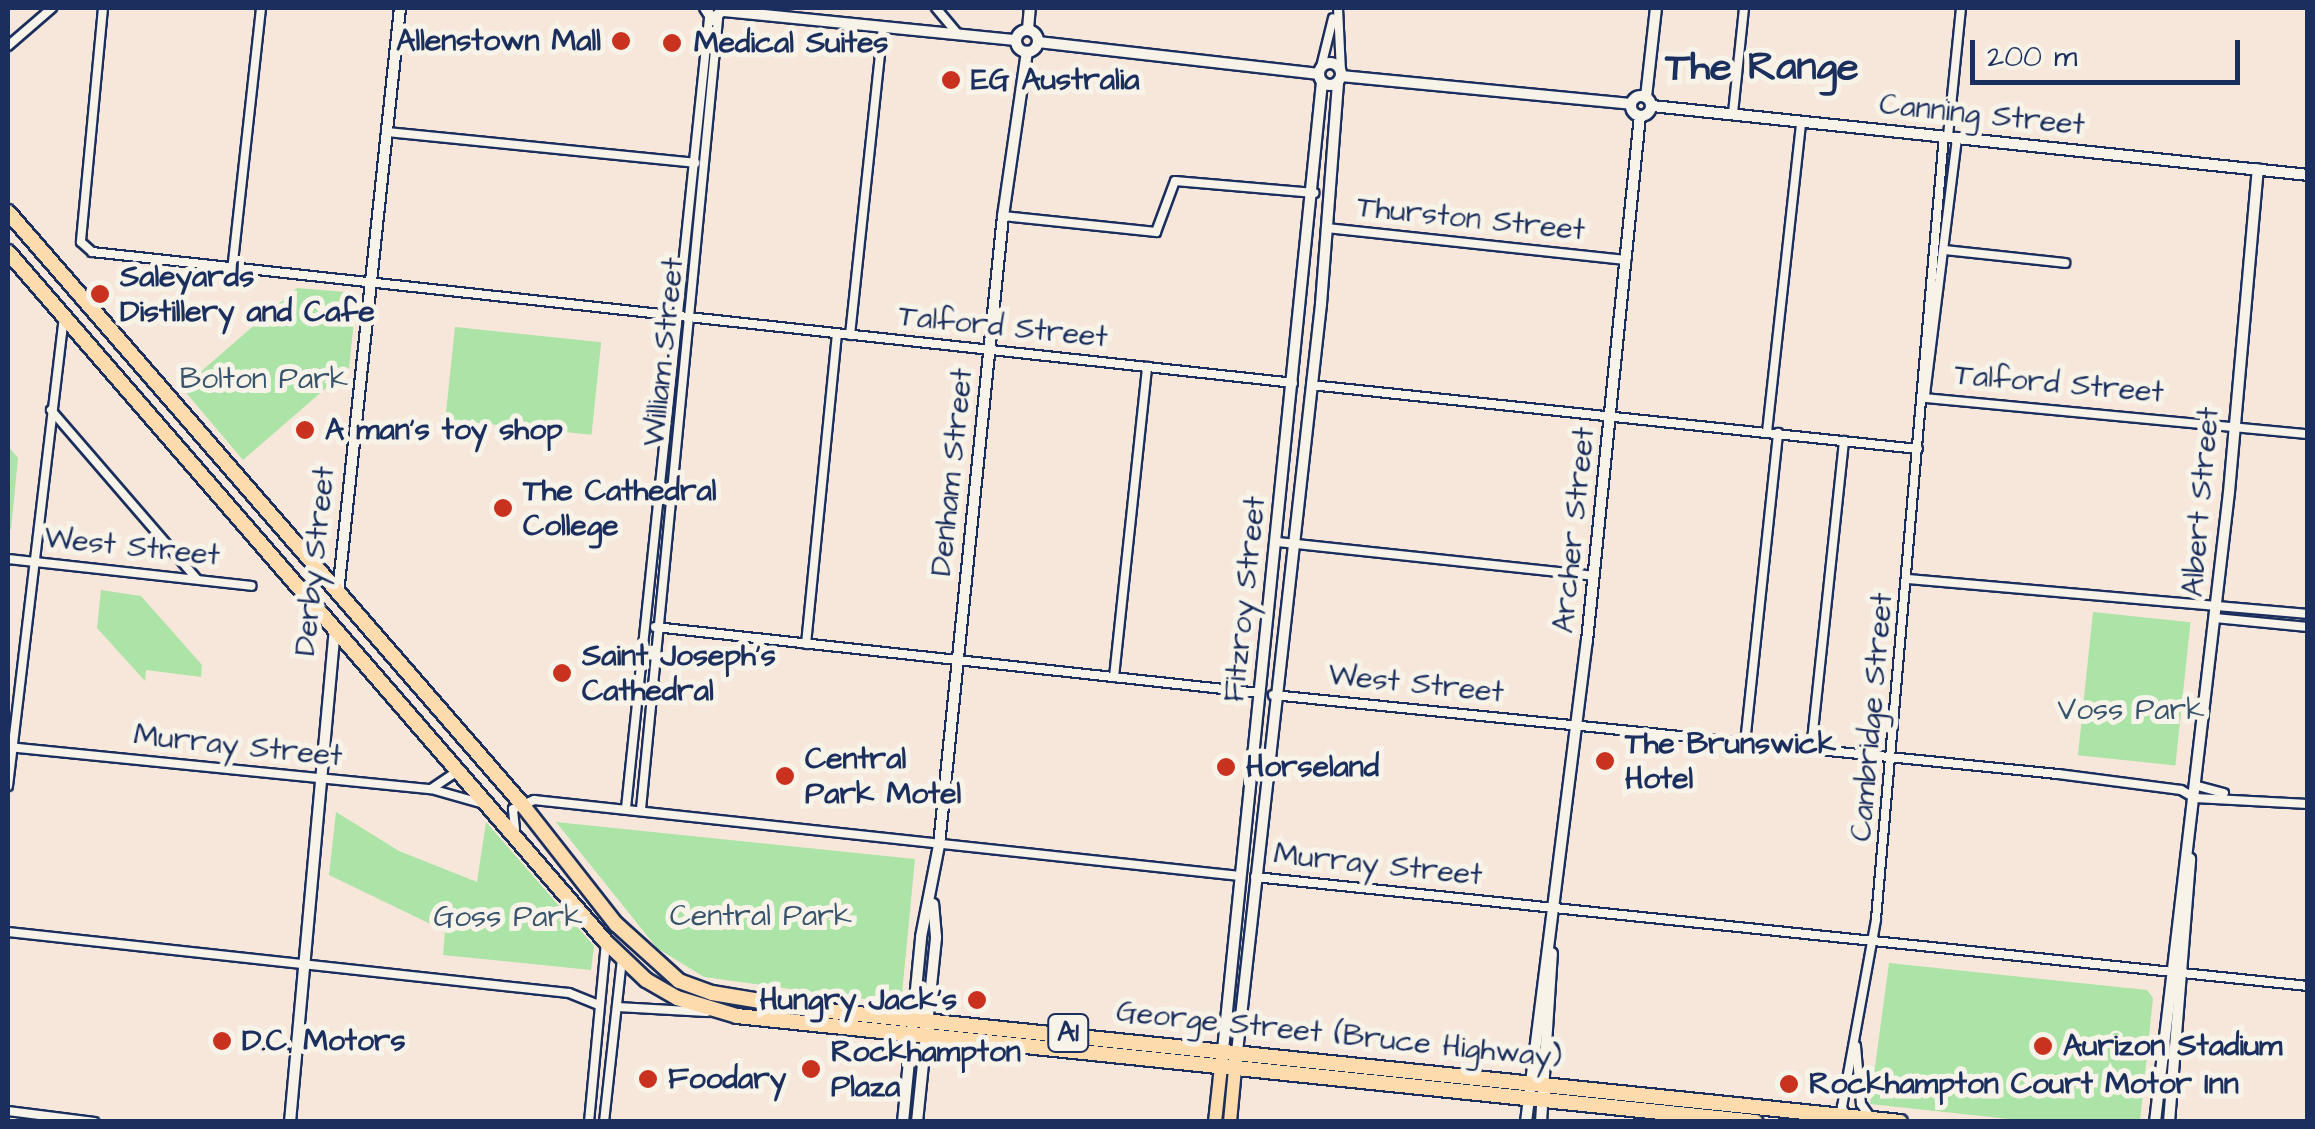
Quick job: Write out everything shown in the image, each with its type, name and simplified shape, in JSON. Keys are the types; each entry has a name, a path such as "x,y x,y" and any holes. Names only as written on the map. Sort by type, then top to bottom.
{"highway":[{"name":"A1","path":"8,212 338,597 521,803 585,885"},
{"name":"A1","path":"8,254 606,942 660,989 710,1012"},
{"path":"64,316 69,281"},
{"name":"Derby Street","path":"335,632 338,597"},
{"path":"585,885 622,959"},
{"name":"George Street (Bruce Highway)","path":"585,885 649,960 712,993 920,1026"},
{"name":"George Street (Bruce Highway)","path":"710,1012 920,1026 1537,1092 1900,1122"},
{"name":"George Street (Bruce Highway)","path":"1537,1092 1755,1122"}],"main road":[{"name":"Fitzroy Street","path":"1215,1122 1229,1059"},
{"name":"Fitzroy Street","path":"1229,1059 1230,1122"}],"street":[{"path":"8,46 52,8"},
{"name":"Talford Street","path":"102,8 83,249 371,286 1918,448"},
{"path":"232,270 261,8"},
{"name":"Derby Street","path":"338,597 400,8"},
{"path":"693,8 1016,40 1027,52 1038,42"},
{"path":"936,8 958,34"},
{"path":"1016,40 1028,29 1030,8"},
{"path":"1321,74 1336,8"},
{"path":"1336,8 1340,77"},
{"path":"1631,104 1640,116 1649,101 1656,8"},
{"path":"1733,113 1744,8"},
{"name":"Cambridge Street","path":"1847,1118 1874,939 1918,448 1944,250 1961,8"},
{"path":"626,808 690,163 714,12"},
{"name":"William Street","path":"641,809 691,318 714,12"},
{"path":"850,336 882,27"},
{"path":"1028,29 1038,42 1340,77 1631,104 1649,101"},
{"name":"Denham Street","path":"917,1122 921,936 932,898 939,845 1003,216 1027,52"},
{"path":"1321,74 1331,63 1340,77"},
{"name":"Fitzroy Street","path":"1229,1059 1231,968 1311,226 1321,74"},
{"name":"Fitzroy Street","path":"1229,1059 1246,968 1274,694 1295,544 1340,77"},
{"name":"Canning Street","path":"1649,101 1801,122 2308,175"},
{"name":"Archer Street","path":"1541,1122 1537,1092 1551,949 1594,576 1640,116"},
{"path":"1766,432 1801,122"},
{"path":"386,132 705,164"},
{"name":"Cambridge Street","path":"1925,396 1919,376 1950,136"},
{"path":"1317,152 1333,154"},
{"name":"Albert Street","path":"2155,1122 2168,972 2190,840 2215,618 2258,168"},
{"path":"1003,216 1156,232 1175,181 1328,194"},
{"name":"Thurston Street","path":"1311,226 1626,260"},
{"path":"1944,250 2066,262"},
{"path":"8,786 9,747 36,562 64,316"},
{"path":"806,644 837,334"},
{"path":"1114,678 1147,367"},
{"name":"Talford Street","path":"1925,396 2308,434"},
{"path":"51,410 197,579"},
{"path":"1745,743 1778,434"},
{"path":"1812,750 1844,440"},
{"path":"1277,542 1594,576"},
{"name":"West Street","path":"8,559 252,586"},
{"path":"1908,579 2308,614"},
{"path":"2215,618 2308,627"},
{"name":"West Street","path":"646,626 2181,790 2195,798"},
{"name":"Derby Street","path":"290,1122 335,632"},
{"name":"Murray Street","path":"9,747 431,789 487,805"},
{"path":"431,789 458,771"},
{"path":"2195,784 2231,796"},
{"name":"West Street","path":"2181,790 2195,784"},
{"path":"2195,798 2231,796 2308,804"},
{"path":"521,803 513,809 512,824 539,865"},
{"name":"Murray Street","path":"521,803 641,809 939,845 2308,986"},
{"name":"Albert Street","path":"2169,1122 2190,840"},
{"path":"8,932 569,994 599,1005"},
{"path":"589,1122 606,942"},
{"path":"604,1122 622,959"},
{"path":"1231,968 1246,968"},
{"path":"616,1007 710,1012"},
{"name":"Denham Street","path":"903,1122 920,1026"},
{"name":"Cambridge Street","path":"1856,1042 1861,1104 1870,1118"},
{"path":"2159,1080 2174,1066"},
{"name":"Archer Street","path":"1526,1122 1537,1092"},
{"path":"8,1111 94,1122"}],"green space":[{"name":"Bolton Park","path":"297,288 357,293 349,368 243,460 182,388"},
{"path":"455,327 601,342 591,435 445,419"},
{"path":"8,446 18,458 11,530 8,526"},
{"path":"101,590 141,596 202,665 201,677 146,670 145,681 97,628"},
{"name":"Voss Park","path":"2093,612 2190,622 2175,765 2078,755"},
{"name":"Goss Park","path":"336,812 399,851 477,882 486,822 594,946 591,970 443,955 445,931 329,875"},
{"name":"Central Park","path":"556,822 915,859 901,1004 704,977 657,948"},
{"name":"Aurizon Stadium","path":"1889,963 2147,990 2153,998 2140,1121 2028,1121 1870,1104"}],"place":[{"name":"Allenstown Mall","path":"621,41"},
{"name":"Medical Suites","path":"672,43"},
{"name":"EG Australia","path":"951,80"},
{"name":"Saleyards Distillery and Cafe","path":"100,294"},
{"name":"A man's toy shop","path":"305,430"},
{"name":"The Cathedral College","path":"503,508"},
{"name":"Saint Joseph's Cathedral","path":"562,673"},
{"name":"The Brunswick Hotel","path":"1605,761"},
{"name":"Horseland","path":"1226,767"},
{"name":"Central Park Motel","path":"785,776"},
{"name":"Hungry Jack's","path":"977,1000"},
{"name":"D.C. Motors","path":"222,1041"},
{"name":"Aurizon Stadium","path":"2043,1046"},
{"name":"Rockhampton Plaza","path":"811,1069"},
{"name":"Foodary","path":"648,1079"},
{"name":"Rockhampton Court Motor Inn","path":"1789,1084"}],"district":[{"name":"The Range","path":"1762,68"}]}
